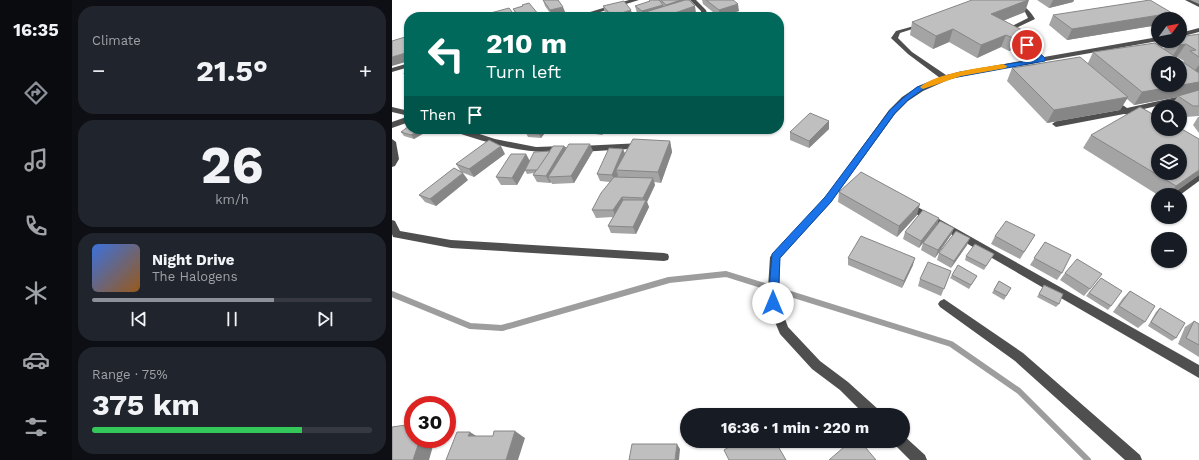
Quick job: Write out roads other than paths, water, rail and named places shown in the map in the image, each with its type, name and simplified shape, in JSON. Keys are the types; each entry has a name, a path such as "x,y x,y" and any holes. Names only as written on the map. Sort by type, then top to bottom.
{"street":[{"path":"594,12 636,0"},
{"path":"693,0 704,12"},
{"path":"1009,0 1027,11 1032,19 1005,31 1027,45 1043,60"},
{"path":"1188,0 1199,5"},
{"path":"927,23 898,32 894,38 910,53 945,78"},
{"path":"1187,33 1199,30"},
{"path":"867,408 844,386 816,365 784,330 773,303 775,257 852,174 892,112 920,89 945,78 960,74 1043,60 1066,59 1144,45 1151,42"},
{"path":"392,70 404,66"},
{"path":"1102,91 1125,111 1138,118"},
{"path":"1056,124 1125,111 1199,94"},
{"path":"392,108 404,112"},
{"path":"392,125 404,121"},
{"path":"470,134 494,142 536,150 651,146"},
{"path":"392,142 395,159 392,164"},
{"path":"1183,188 1199,176"},
{"path":"896,199 1199,372"},
{"path":"392,224 397,234 451,244 664,258"},
{"path":"944,304 1019,357 1135,460"},
{"path":"908,448 920,460"}],"waterway":[{"path":"392,294 470,326 502,328 669,280 726,274 951,344 1019,391 1088,460"}]}
